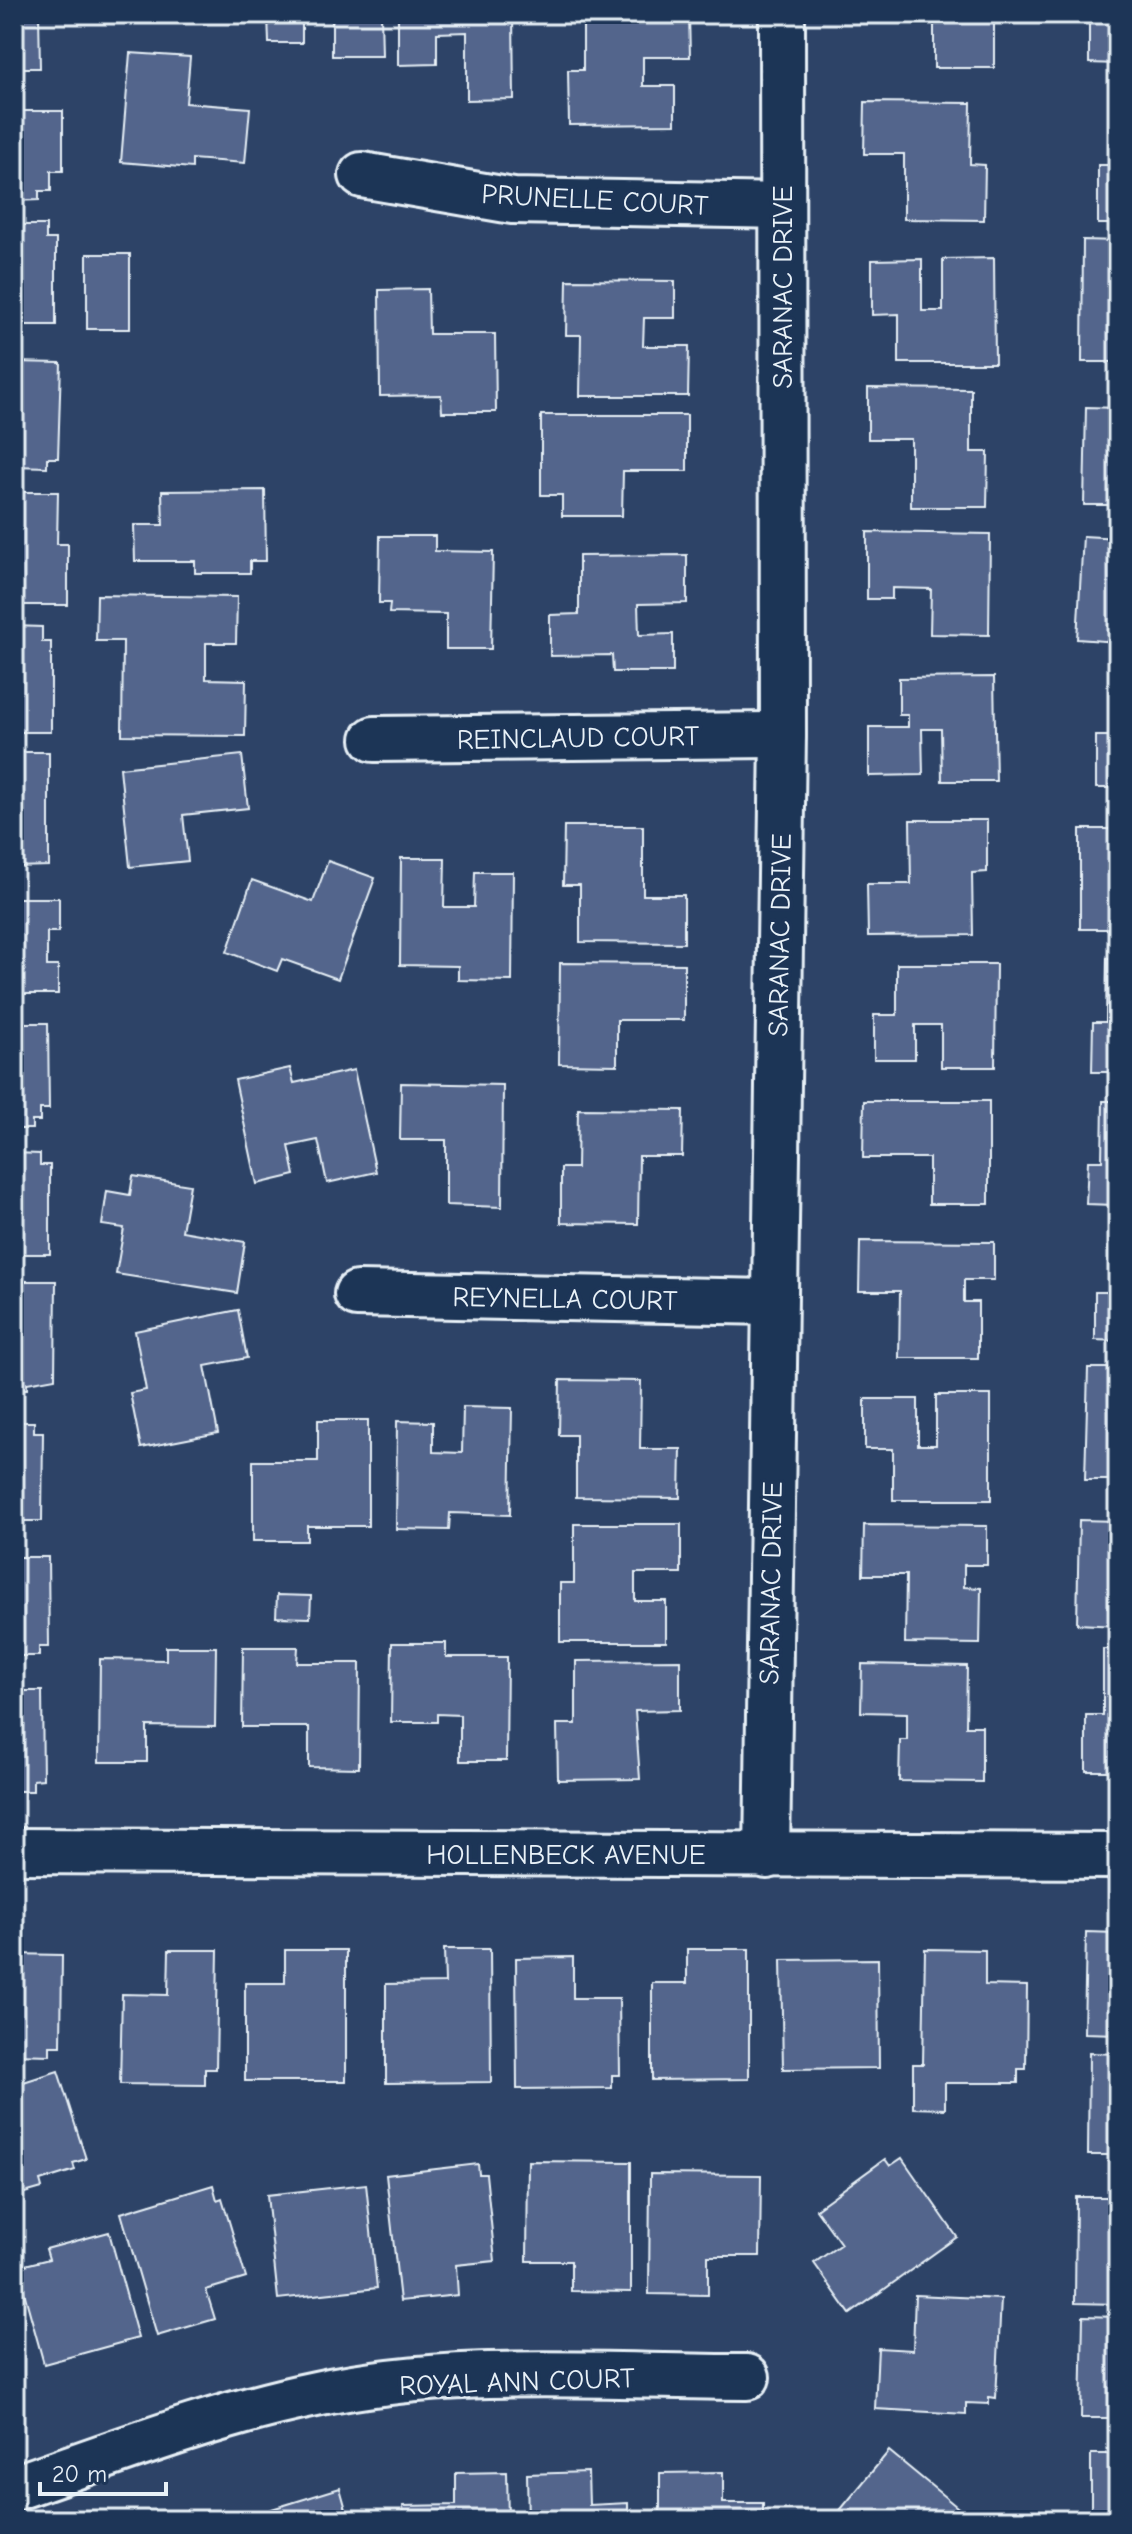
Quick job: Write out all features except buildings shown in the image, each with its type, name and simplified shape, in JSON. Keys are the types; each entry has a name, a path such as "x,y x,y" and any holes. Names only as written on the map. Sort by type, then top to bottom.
{"street":[{"name":"SARANAC DRIVE","path":"767,1856 772,1302 783,735 782,14"},
{"name":"PRUNELLE COURT","path":"362,175 513,201 782,206"},
{"name":"REINCLAUD COURT","path":"374,739 783,735"},
{"name":"REYNELLA COURT","path":"357,1294 772,1302"},
{"name":"HOLLENBECK AVENUE","path":"14,1851 1118,1856"},
{"name":"ROYAL ANN COURT","path":"14,2488 197,2425 317,2393 447,2377 747,2377"},
{"path":"14,2506 20,2520"}]}
